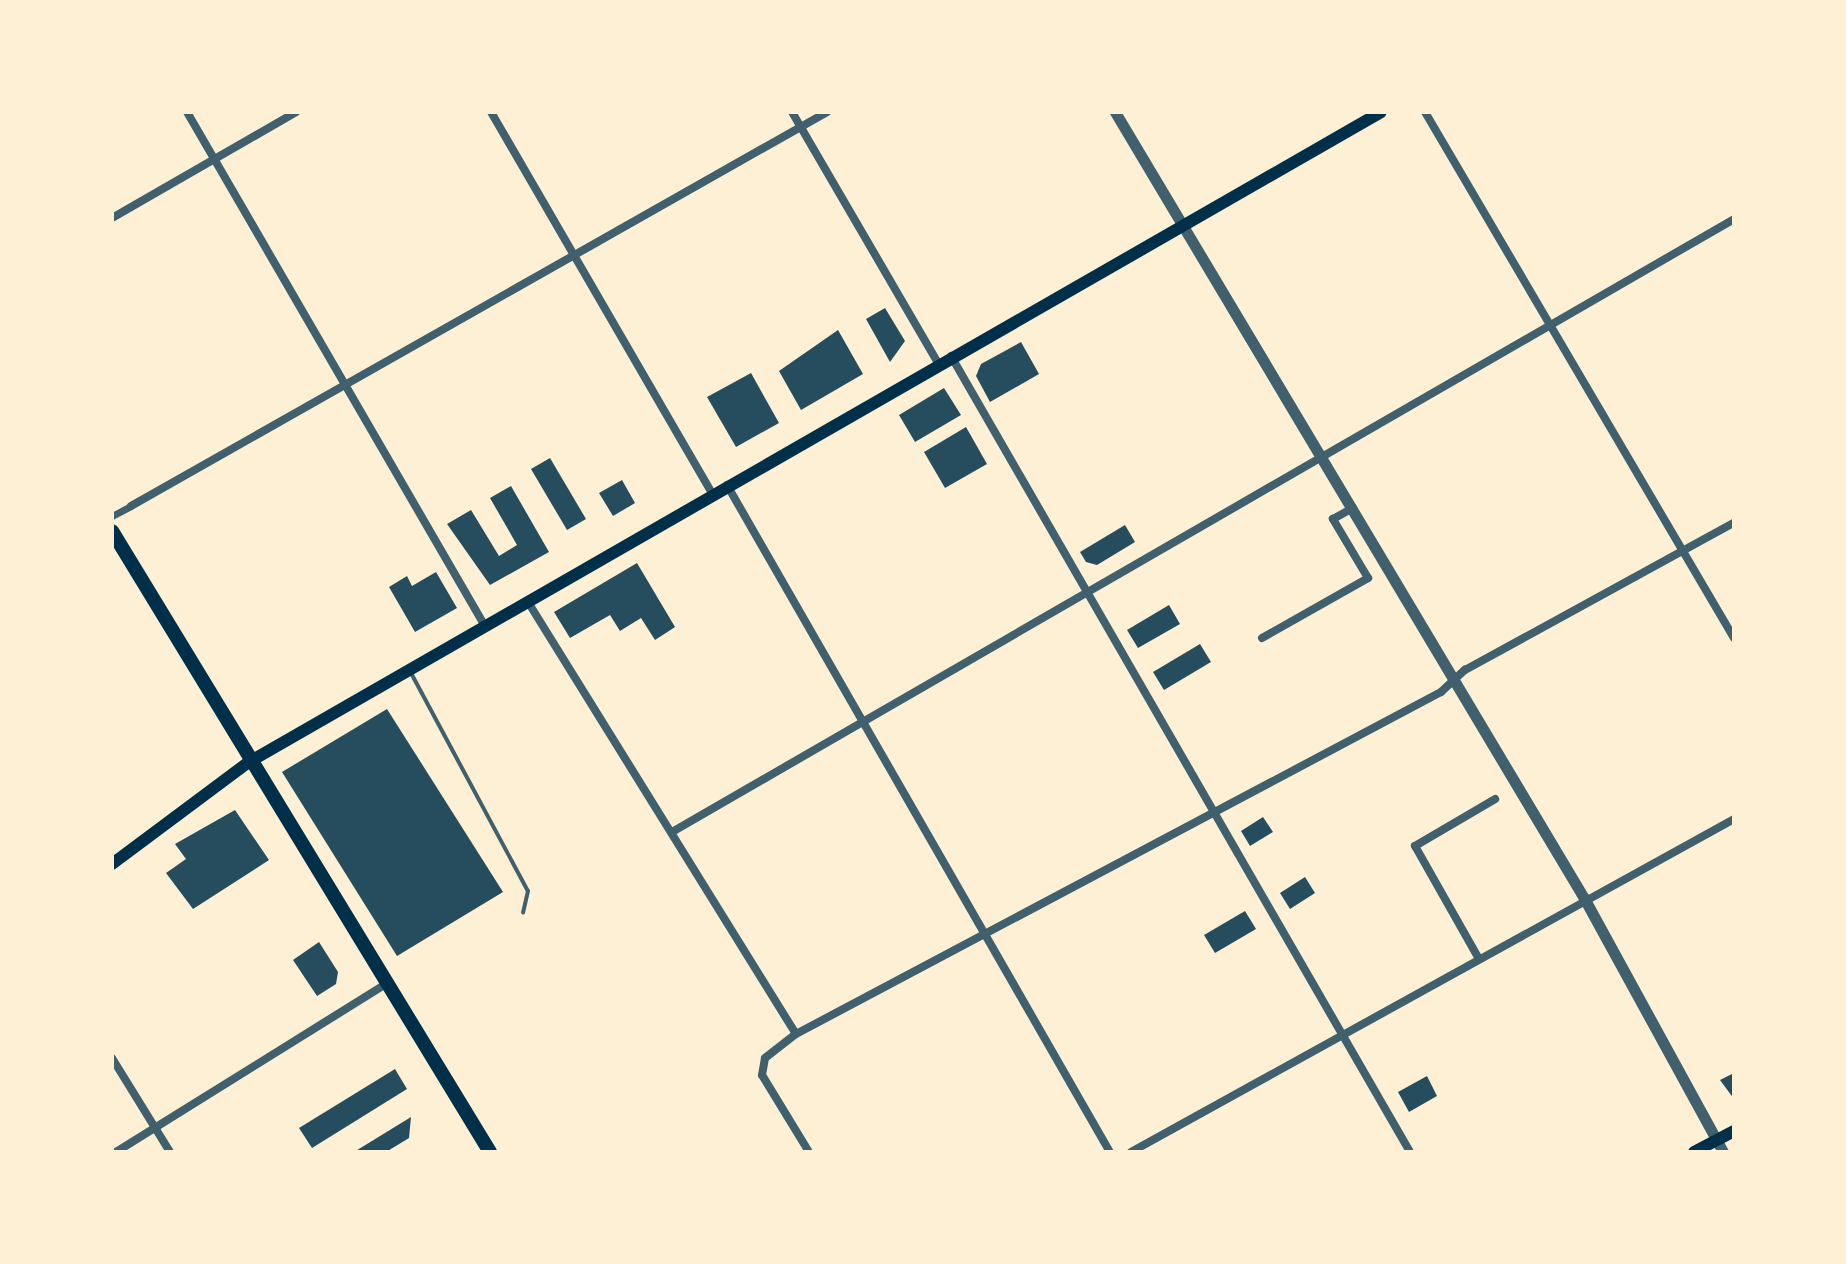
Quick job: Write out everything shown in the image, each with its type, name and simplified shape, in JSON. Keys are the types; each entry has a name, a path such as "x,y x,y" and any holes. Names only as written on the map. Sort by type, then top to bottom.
{"main road":[{"path":"112,864 249,762 938,363 1381,112"},
{"path":"112,531 249,762 490,1152"},
{"path":"1694,1152 1720,1146 1734,1131"}],"street":[{"path":"187,112 485,626"},
{"path":"112,218 296,112"},
{"path":"491,112 712,494"},
{"path":"792,112 938,363"},
{"path":"112,516 347,388 827,112"},
{"path":"1115,112 1186,223 1584,898 1720,1146"},
{"path":"1425,112 1734,638"},
{"path":"672,832 1734,219"},
{"path":"951,356 1410,1152"},
{"path":"727,485 861,724 1110,1152"},
{"path":"1262,638 1368,578 1333,519 1353,508"},
{"path":"809,1152 762,1075 765,1058 796,1034 1454,681 1734,523"},
{"path":"528,602 796,1034"},
{"path":"1479,959 1415,846 1495,799"},
{"path":"1131,1152 1584,898 1734,819"},
{"path":"116,1152 387,983"},
{"path":"112,1058 170,1152"}],"lane":[{"path":"409,670 528,891 523,912"}],"building":[{"path":"885,308 905,341 890,362 866,319"},
{"path":"838,330 863,374 801,410 779,371"},
{"path":"1021,342 1039,374 990,402 976,376 981,364"},
{"path":"751,373 779,423 736,447 707,397"},
{"path":"944,388 961,415 915,442 899,415"},
{"path":"966,427 987,464 945,488 924,452"},
{"path":"550,458 586,519 567,530 531,469"},
{"path":"622,480 635,503 613,516 599,493"},
{"path":"511,486 549,552 490,585 447,524 471,510 499,556 517,545 490,498"},
{"path":"1125,525 1135,542 1097,565 1086,562 1080,552"},
{"path":"637,563 675,627 655,640 641,618 620,631 610,615 570,638 554,612"},
{"path":"436,572 457,608 415,632 389,587 407,576 412,586"},
{"path":"1169,605 1180,624 1138,648 1127,630"},
{"path":"1200,644 1211,662 1164,690 1153,672"},
{"path":"387,709 503,892 397,956 282,772"},
{"path":"235,810 269,860 193,909 166,873 186,859 175,844"},
{"path":"1263,817 1273,832 1250,846 1241,831"},
{"path":"1305,877 1315,893 1290,909 1280,893"},
{"path":"1245,911 1256,929 1215,953 1204,935"},
{"path":"319,942 338,972 336,984 317,996 293,960"},
{"path":"395,1069 407,1089 312,1148 299,1128"},
{"path":"1734,1073 1734,1099 1720,1080"},
{"path":"1427,1076 1437,1096 1409,1112 1398,1092"},
{"path":"411,1117 409,1138 386,1152 354,1152"}]}
